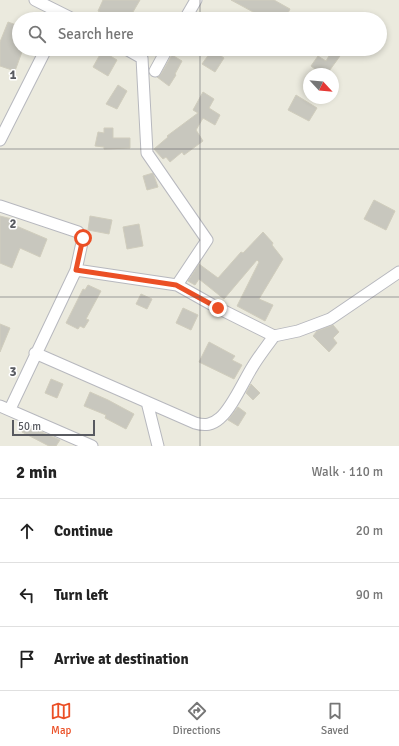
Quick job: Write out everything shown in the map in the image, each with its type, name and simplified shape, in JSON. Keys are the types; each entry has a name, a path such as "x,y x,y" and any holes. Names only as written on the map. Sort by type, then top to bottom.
{"street":[{"path":"35,0 57,12"},
{"path":"189,12 196,0"},
{"path":"0,140 42,56"},
{"path":"138,56 142,58 147,153 207,240 176,285"},
{"path":"154,71 163,56"},
{"path":"0,206 78,232 83,238 76,270 35,353 5,408 68,441 92,446"},
{"path":"76,270 176,285 274,336 298,331 330,319 399,272"},
{"path":"35,353 205,426 220,418 228,409 254,364 274,336"},
{"path":"147,402 158,446"}],"building":[{"path":"103,0 140,0 133,12 98,11"},
{"path":"231,0 274,0 290,9 288,12 253,12"},
{"path":"8,22 12,23 12,56 20,56 15,71 0,66 0,42"},
{"path":"99,56 110,56 117,60 108,76 93,67"},
{"path":"171,56 182,61 169,86 157,77 161,74"},
{"path":"208,56 221,56 224,58 215,72 202,64"},
{"path":"318,56 326,61 329,56 340,56 331,68 314,68 311,66"},
{"path":"118,85 127,91 117,109 106,104"},
{"path":"203,92 214,99 209,108 220,115 215,125 203,118 196,130 203,141 184,155 182,152 170,162 166,157 163,159 154,149 168,137 167,136 198,113 193,110"},
{"path":"296,95 303,99 303,104 311,104 317,108 309,121 288,110"},
{"path":"104,128 113,128 113,138 130,138 130,148 104,149 104,147 95,146 98,132 104,133"},
{"path":"153,173 158,187 147,190 143,176"},
{"path":"374,200 395,211 386,230 364,219"},
{"path":"0,216 16,220 14,225 47,239 40,257 20,248 12,268 0,263"},
{"path":"90,216 112,220 109,234 88,230"},
{"path":"139,224 143,246 127,249 123,227"},
{"path":"263,232 273,243 272,245 283,259 259,299 273,305 265,321 237,306 259,262 257,260 224,299 199,279 195,285 188,281 199,264 218,278 241,252 243,253"},
{"path":"88,285 101,291 86,319 89,320 84,328 80,326 78,329 66,323 83,289 85,290"},
{"path":"141,294 152,299 147,309 136,304"},
{"path":"183,308 198,315 191,330 176,323"},
{"path":"0,324 10,328 0,352"},
{"path":"333,325 339,332 333,338 337,343 329,352 313,336 317,331"},
{"path":"209,342 235,356 232,360 242,365 234,379 199,362"},
{"path":"51,379 63,384 57,398 45,393"},
{"path":"251,384 260,393 253,400 246,393"},
{"path":"90,392 134,414 126,429 105,418 106,415 84,406"},
{"path":"238,407 246,413 238,426 228,420"},
{"path":"25,425 60,440 56,446 49,446 22,432"}],"route":[{"path":"83,238 76,270 176,285 218,308"}]}
